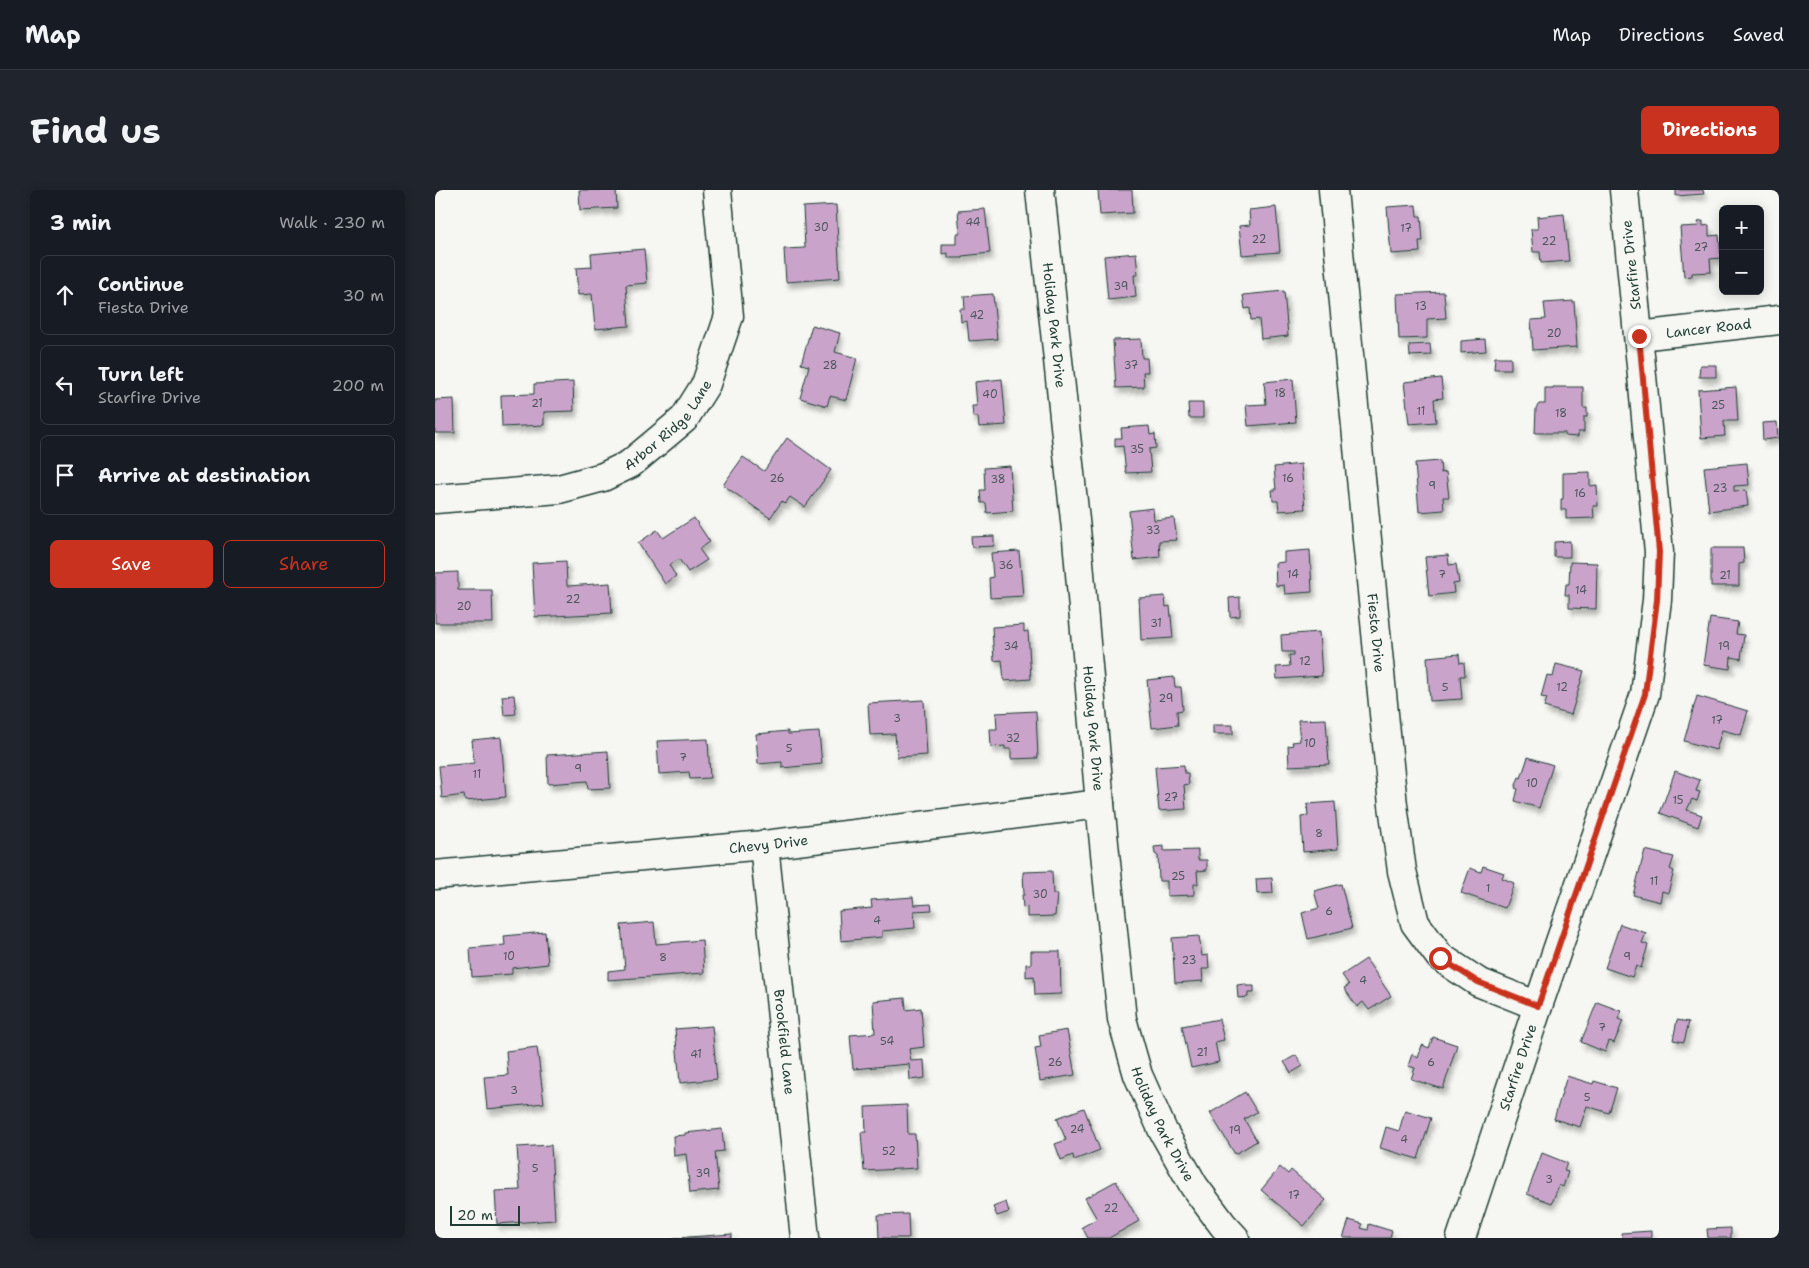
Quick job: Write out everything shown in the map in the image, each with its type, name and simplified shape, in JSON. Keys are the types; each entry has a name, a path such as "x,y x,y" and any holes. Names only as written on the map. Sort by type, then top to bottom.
{"street":[{"name":"Arbor Ridge Lane","path":"435,499 559,488 603,477 630,464 684,419 706,384 729,316 717,190"},
{"name":"Holiday Park Drive","path":"1040,190 1077,539 1100,804 1122,1019 1138,1075 1163,1131 1193,1186 1235,1238"},
{"name":"Fiesta Drive","path":"1333,190 1393,805 1404,880 1415,924 1440,958 1478,982 1538,1006"},
{"name":"Starfire Drive","path":"1461,1238 1645,694 1657,600 1659,552 1624,190"},
{"name":"Lancer Road","path":"1639,336 1779,320"},
{"name":"Chevy Drive","path":"435,875 764,845 1100,804"},
{"name":"Brookfield Lane","path":"764,845 805,1238"}],"building":[{"path":"579,190 616,190 617,208 580,210"},
{"path":"1098,190 1132,190 1133,213 1100,215"},
{"path":"1676,190 1703,190 1704,194 1676,196"},
{"path":"836,205 840,278 786,282 784,249 805,248 803,207"},
{"path":"1416,205 1417,216 1421,216 1423,241 1419,241 1420,252 1391,254 1387,207"},
{"path":"1276,207 1280,252 1242,255 1239,226 1250,225 1249,210"},
{"path":"985,209 990,253 962,256 962,258 948,258 948,253 942,254 942,244 957,244 957,234 960,234 958,211"},
{"path":"1564,214 1569,261 1541,263 1540,252 1533,252 1531,229 1538,229 1537,217"},
{"path":"1703,221 1703,226 1709,225 1709,236 1719,235 1719,258 1710,259 1711,272 1692,273 1692,276 1684,277 1680,227 1699,226 1698,222"},
{"path":"644,249 647,283 626,285 629,326 595,329 592,294 578,295 576,268 592,267 591,254"},
{"path":"1136,253 1138,275 1134,275 1136,297 1108,300 1104,256"},
{"path":"1284,291 1288,336 1261,339 1259,319 1251,320 1250,308 1245,309 1243,295"},
{"path":"1444,292 1446,318 1427,319 1427,338 1399,339 1397,294"},
{"path":"993,294 997,339 969,341 967,321 961,322 960,309 965,309 964,296"},
{"path":"1574,301 1577,347 1533,350 1531,320 1546,319 1544,303"},
{"path":"812,325 840,333 835,352 857,358 846,400 830,396 827,406 800,398 809,366 801,364"},
{"path":"1141,339 1142,358 1147,358 1148,372 1143,372 1144,387 1116,388 1113,340"},
{"path":"1485,339 1486,351 1461,353 1461,341"},
{"path":"1430,344 1431,355 1410,356 1409,345"},
{"path":"1495,357 1511,357 1511,369 1494,369"},
{"path":"1700,365 1716,365 1716,377 1699,377"},
{"path":"1441,378 1443,398 1434,399 1436,422 1409,424 1404,382"},
{"path":"1002,379 1006,425 979,427 978,417 973,417 972,406 977,406 975,382"},
{"path":"1293,379 1296,422 1248,426 1246,405 1266,404 1264,382"},
{"path":"573,382 574,411 544,412 544,425 502,427 501,395 534,394 534,384"},
{"path":"1583,387 1583,408 1587,408 1587,417 1584,417 1584,432 1578,432 1578,437 1565,436 1565,433 1535,433 1536,408 1539,404 1545,404 1545,388"},
{"path":"1736,387 1738,421 1724,421 1725,436 1701,438 1698,390"},
{"path":"454,399 455,433 435,433 435,400"},
{"path":"1188,403 1203,403 1203,418 1189,418"},
{"path":"1777,422 1778,438 1763,440 1762,423"},
{"path":"1149,426 1150,435 1155,434 1156,448 1149,449 1151,472 1126,473 1123,446 1115,447 1115,438 1122,438 1121,428"},
{"path":"787,438 831,470 805,507 790,497 785,504 782,501 770,518 723,485 743,457 764,471"},
{"path":"1440,461 1441,473 1446,472 1449,497 1443,497 1444,510 1419,512 1415,463"},
{"path":"1747,463 1749,485 1734,486 1734,491 1746,490 1748,506 1709,511 1704,467"},
{"path":"1301,464 1305,509 1279,511 1278,501 1273,501 1272,490 1276,490 1274,467"},
{"path":"1010,466 1013,511 987,513 986,503 981,503 980,490 985,490 984,468"},
{"path":"1590,472 1590,486 1597,485 1598,506 1593,506 1594,518 1566,519 1566,510 1561,510 1563,473"},
{"path":"1153,508 1154,520 1174,518 1177,540 1159,541 1160,557 1134,560 1129,511"},
{"path":"694,518 710,542 699,549 707,560 688,572 679,559 669,565 676,576 665,584 638,543 657,530 663,538"},
{"path":"994,536 994,546 972,547 971,537"},
{"path":"1570,541 1570,557 1554,557 1554,542"},
{"path":"1711,548 1743,548 1744,563 1739,564 1739,586 1711,586"},
{"path":"1310,550 1312,592 1285,594 1284,585 1276,586 1275,563 1284,562 1284,552"},
{"path":"1019,551 1023,596 990,598 989,578 993,577 991,553"},
{"path":"1448,555 1449,565 1456,564 1459,583 1453,584 1454,593 1429,596 1425,557"},
{"path":"566,561 567,586 610,583 612,613 535,617 532,563"},
{"path":"1570,562 1597,563 1596,609 1569,608 1569,595 1565,595 1566,584 1569,584"},
{"path":"458,572 458,590 492,590 493,623 435,623 435,573"},
{"path":"1165,596 1166,607 1170,606 1173,638 1141,640 1139,598"},
{"path":"1240,597 1240,616 1230,617 1229,598"},
{"path":"1710,618 1738,622 1736,634 1744,635 1741,659 1731,657 1730,669 1703,665"},
{"path":"1024,625 1024,632 1028,631 1031,679 1004,681 1002,660 994,661 992,627"},
{"path":"1319,632 1322,676 1277,679 1276,667 1290,666 1289,655 1294,655 1294,652 1282,652 1281,635"},
{"path":"1459,654 1460,663 1464,662 1465,676 1460,676 1462,699 1430,701 1427,657"},
{"path":"1556,664 1584,671 1571,715 1544,707 1547,698 1541,697 1547,675 1553,677"},
{"path":"1174,677 1175,687 1181,687 1183,710 1177,711 1178,725 1152,728 1147,680"},
{"path":"514,695 516,714 504,715 502,696"},
{"path":"1697,696 1748,711 1741,735 1722,730 1716,750 1684,741"},
{"path":"924,700 927,755 897,757 895,734 870,735 868,703"},
{"path":"1036,711 1038,758 1011,759 1011,749 1005,749 1005,746 991,747 990,729 997,729 996,713"},
{"path":"1326,719 1329,764 1289,766 1288,746 1293,745 1292,742 1300,741 1298,720"},
{"path":"1213,725 1233,725 1233,734 1213,734"},
{"path":"788,731 788,734 819,732 822,764 782,768 782,762 758,764 756,734"},
{"path":"501,737 506,797 465,801 464,795 442,798 439,766 474,763 472,740"},
{"path":"708,739 710,778 690,779 689,772 659,774 657,741"},
{"path":"608,751 610,788 588,789 587,781 548,784 547,755"},
{"path":"1528,757 1553,765 1539,808 1515,801 1518,789 1515,788 1519,777 1521,778"},
{"path":"1184,765 1185,773 1188,773 1189,784 1184,785 1186,809 1159,811 1155,767"},
{"path":"1675,771 1700,780 1696,791 1700,792 1697,801 1692,799 1687,810 1702,815 1698,827 1660,813"},
{"path":"1335,802 1338,849 1303,852 1301,817 1308,816 1307,804"},
{"path":"1164,846 1164,851 1198,850 1198,860 1207,860 1207,870 1197,871 1198,884 1194,884 1194,895 1167,896 1167,881 1159,881 1158,856 1155,854 1154,847"},
{"path":"1645,850 1674,857 1670,869 1674,871 1668,893 1662,891 1660,902 1633,895"},
{"path":"1483,866 1504,873 1502,878 1514,883 1505,908 1461,893 1470,868 1481,872"},
{"path":"1052,871 1053,894 1057,894 1055,916 1027,917 1027,907 1023,908 1023,872"},
{"path":"1272,878 1273,893 1257,894 1256,879"},
{"path":"1341,884 1352,928 1308,939 1302,913 1319,908 1314,891"},
{"path":"913,897 914,905 931,904 932,910 914,911 915,928 882,931 882,937 841,941 839,911 872,908 871,900"},
{"path":"654,922 656,944 702,940 704,973 608,980 608,971 625,969 621,925"},
{"path":"1620,924 1646,933 1642,943 1648,945 1641,968 1636,966 1632,977 1605,968"},
{"path":"545,932 548,964 512,968 512,974 472,977 470,948 505,945 504,936"},
{"path":"1199,936 1202,956 1208,955 1209,969 1202,969 1203,981 1175,983 1172,938"},
{"path":"1031,951 1060,951 1061,994 1035,995 1034,976 1026,977 1026,964 1031,964"},
{"path":"1366,959 1391,996 1369,1010 1363,1002 1357,1007 1344,988 1349,985 1342,975"},
{"path":"1246,984 1246,986 1254,986 1254,993 1248,993 1248,997 1238,998 1237,985"},
{"path":"905,998 906,1010 921,1008 924,1047 909,1049 911,1061 924,1060 925,1078 910,1080 909,1064 853,1069 850,1035 875,1033 873,1001"},
{"path":"1597,1002 1621,1011 1618,1019 1623,1021 1614,1043 1609,1041 1605,1052 1581,1042"},
{"path":"1219,1019 1224,1040 1215,1042 1219,1062 1191,1068 1182,1026"},
{"path":"1677,1020 1689,1022 1684,1042 1673,1040"},
{"path":"712,1026 717,1079 680,1083 675,1029"},
{"path":"1067,1030 1075,1075 1040,1081 1035,1048 1041,1047 1039,1035"},
{"path":"1433,1037 1457,1045 1443,1089 1411,1079 1415,1068 1408,1066 1412,1054 1418,1058 1422,1045 1429,1048"},
{"path":"537,1047 544,1103 487,1109 484,1077 508,1075 506,1051"},
{"path":"1296,1055 1303,1066 1291,1073 1284,1062"},
{"path":"1567,1076 1593,1084 1594,1081 1617,1088 1609,1113 1587,1106 1580,1127 1554,1119"},
{"path":"1245,1092 1257,1112 1244,1119 1257,1141 1235,1154 1210,1113"},
{"path":"907,1105 908,1134 915,1134 917,1168 864,1171 861,1132 866,1132 865,1107"},
{"path":"1084,1108 1100,1150 1074,1160 1073,1155 1061,1160 1055,1144 1066,1140 1057,1118"},
{"path":"1405,1110 1431,1118 1418,1159 1380,1148 1386,1127 1399,1131"},
{"path":"722,1129 724,1151 715,1152 719,1190 690,1193 686,1154 674,1156 673,1136"},
{"path":"551,1145 555,1220 497,1224 495,1191 520,1190 517,1147"},
{"path":"1542,1153 1567,1163 1564,1171 1568,1172 1563,1187 1559,1185 1552,1203 1527,1194"},
{"path":"1280,1167 1288,1174 1291,1170 1326,1200 1304,1226 1261,1190"},
{"path":"1116,1181 1139,1221 1109,1238 1088,1238 1082,1227 1097,1219 1085,1198"},
{"path":"1006,1202 1009,1212 997,1216 993,1207"},
{"path":"908,1214 909,1238 879,1238 878,1215"},
{"path":"1349,1220 1363,1224 1361,1228 1368,1230 1369,1224 1392,1231 1390,1238 1343,1238"},
{"path":"1731,1228 1731,1238 1708,1238 1707,1229"},
{"path":"1651,1231 1651,1238 1622,1238 1621,1233"},
{"path":"732,1234 732,1238 674,1238"}],"route":[{"path":"1440,958 1478,982 1538,1006 1645,694 1657,600 1659,552 1639,336"}]}
